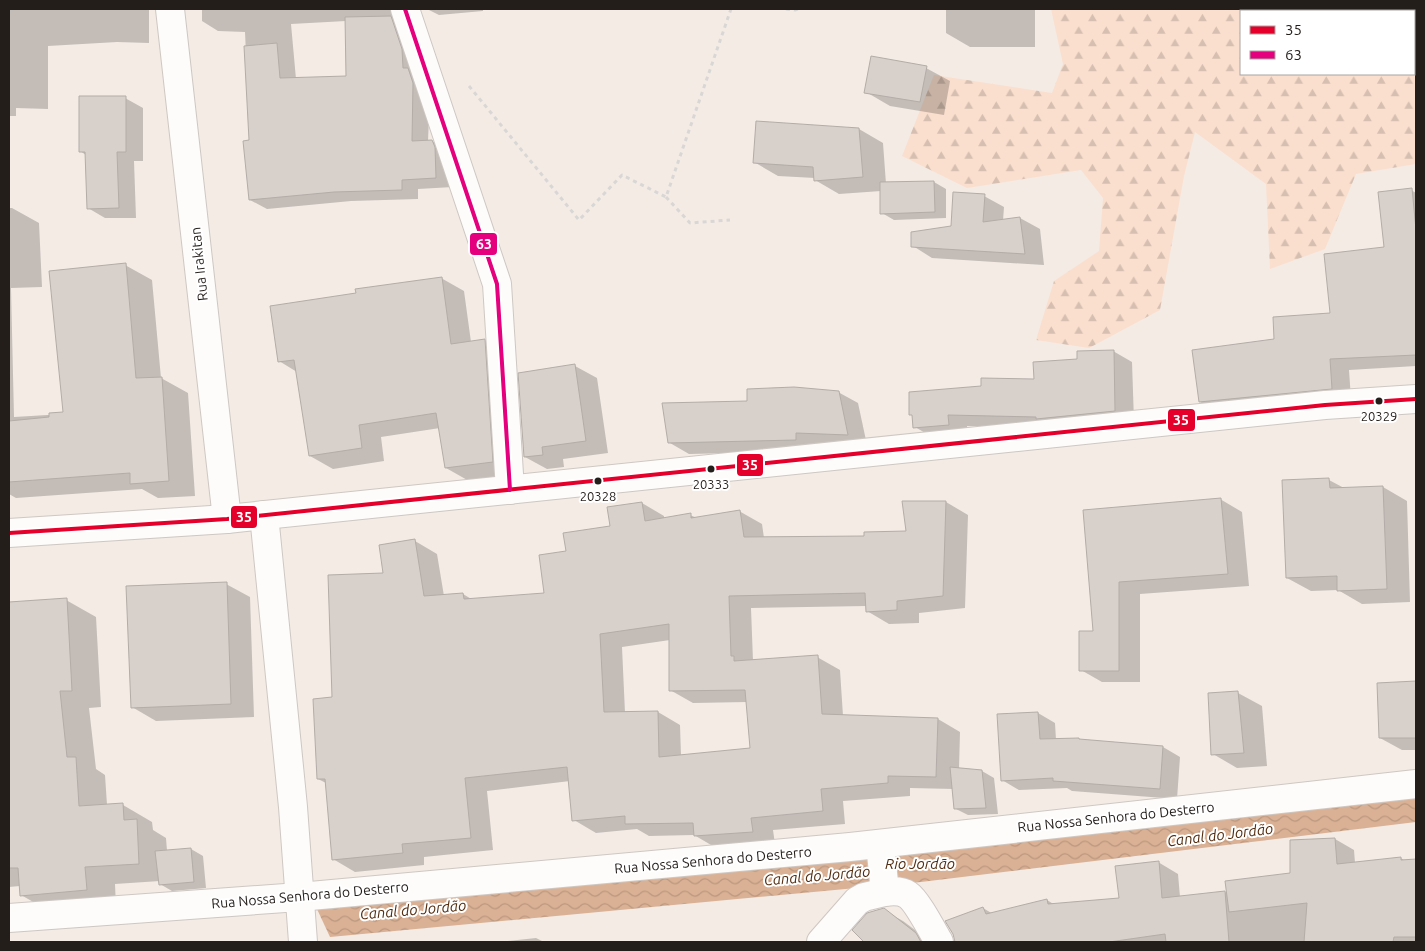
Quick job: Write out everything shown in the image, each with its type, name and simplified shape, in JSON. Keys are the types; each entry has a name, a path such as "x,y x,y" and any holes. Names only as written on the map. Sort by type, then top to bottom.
{"street":[{"name":"Rua Irakitan","path":"170,9 227,519"},
{"path":"405,9 497,284 510,490"},
{"path":"9,533 227,519 1325,405 1416,399"},
{"path":"264,515 292,797 304,942"},
{"name":"Rua Nossa Senhora do Desterro","path":"9,918 299,898 880,846 1416,784"},
{"path":"880,846 885,890"},
{"path":"821,942 857,902 864,897 885,890 909,896 925,917 938,942"}],"path":[{"path":"666,197 731,9"},
{"path":"786,9 798,9"},
{"path":"430,82 459,73 579,220 622,174 666,197 690,223 730,220"}],"green space":[{"path":"1051,9 1416,9 1416,164 1356,174 1325,249 1270,269 1266,184 1195,132 1184,176 1160,310 1089,348 1036,340 1054,281 1099,251 1103,198 1081,170 967,188 902,156 934,75 1052,93 1063,64"}],"water":[{"name":"Rio Jordão","path":"1416,796 1416,822 921,882 330,937 317,909"}],"building":[{"path":"391,16 402,49 403,68 408,68 413,83 412,141 432,140 435,147 436,178 402,180 402,190 334,192 249,200 243,141 249,140 244,46 277,43 280,78 346,76 345,17"},
{"path":"871,56 927,66 920,102 864,93"},
{"path":"79,96 126,96 126,152 117,152 119,208 87,209 85,152 79,152"},
{"path":"756,121 859,128 863,177 814,181 813,167 753,163"},
{"path":"934,181 935,212 880,214 880,182"},
{"path":"1412,188 1416,230 1416,355 1330,359 1332,389 1199,402 1192,350 1274,339 1273,317 1330,313 1324,254 1384,247 1378,192"},
{"path":"953,192 985,194 983,222 1020,217 1025,254 911,247 911,232 951,226"},
{"path":"126,263 136,378 162,377 169,481 130,484 130,473 9,482 9,421 49,417 49,413 63,412 49,271"},
{"path":"442,277 451,344 485,339 493,462 445,468 436,413 359,425 362,448 309,456 294,360 278,362 270,306 356,293 355,289"},
{"path":"1114,350 1115,411 1036,419 1036,417 948,415 949,425 913,428 912,415 909,415 909,392 981,386 981,378 1034,379 1033,362 1077,359 1077,351"},
{"path":"575,364 586,441 542,447 543,455 524,457 518,373"},
{"path":"794,387 839,391 848,435 796,433 796,440 668,443 662,403 747,401 747,389"},
{"path":"1329,478 1330,488 1383,486 1387,589 1337,591 1337,576 1286,578 1282,480"},
{"path":"1221,498 1228,574 1119,582 1119,671 1079,671 1079,631 1093,631 1083,510"},
{"path":"902,501 946,501 943,596 897,601 897,610 866,612 865,593 729,596 731,656 734,656 734,661 818,655 822,714 938,718 936,777 888,776 888,783 821,789 823,811 751,818 753,832 694,836 693,823 625,824 625,816 572,821 567,767 465,778 471,838 402,844 403,853 332,860 325,779 317,779 313,699 332,697 328,575 383,573 379,545 415,539 424,596 463,593 464,599 544,593 539,555 566,551 563,533 610,526 607,507 642,502 645,521 691,513 691,518 740,510 744,537 864,536 864,532 906,531","holes":["669,624 669,691 745,690 750,748 659,757 658,711 604,712 600,634"]},
{"path":"227,582 231,704 131,708 126,586"},
{"path":"67,598 72,691 60,691 67,757 76,757 79,806 123,803 124,820 137,819 139,864 85,867 87,890 20,896 18,868 9,868 9,602"},
{"path":"1416,681 1416,738 1379,738 1377,683"},
{"path":"1238,691 1244,753 1211,755 1208,693"},
{"path":"1038,712 1040,739 1079,738 1163,746 1160,789 1053,781 1053,778 1001,781 997,714"},
{"path":"950,767 982,770 986,808 954,809"},
{"path":"1335,838 1337,864 1401,857 1401,860 1416,859 1416,937 1394,937 1393,942 1304,942 1307,903 1229,912 1225,881 1290,873 1290,840"},
{"path":"191,848 194,882 159,885 155,851"},
{"path":"1159,861 1162,898 1225,891 1229,942 1166,942 1165,934 1109,942 955,942 953,934 945,921 983,907 986,914 1047,899 1048,904 1119,898 1115,866"},
{"path":"884,908 916,933 921,942 864,942 852,930 867,913"}],"transit line":[{"name":"63","path":"405,9 497,284 510,490"},
{"name":"35","path":"9,533 227,519 1325,405 1416,399"}],"place":[{"name":"20329","path":"1379,401"},
{"name":"20333","path":"711,469"},
{"name":"20328","path":"598,481"}],"water label":[{"name":"Canal do Jordão","path":"1220,835"},
{"name":"Canal do Jordão","path":"817,876"},
{"name":"Canal do Jordão","path":"413,910"}]}
